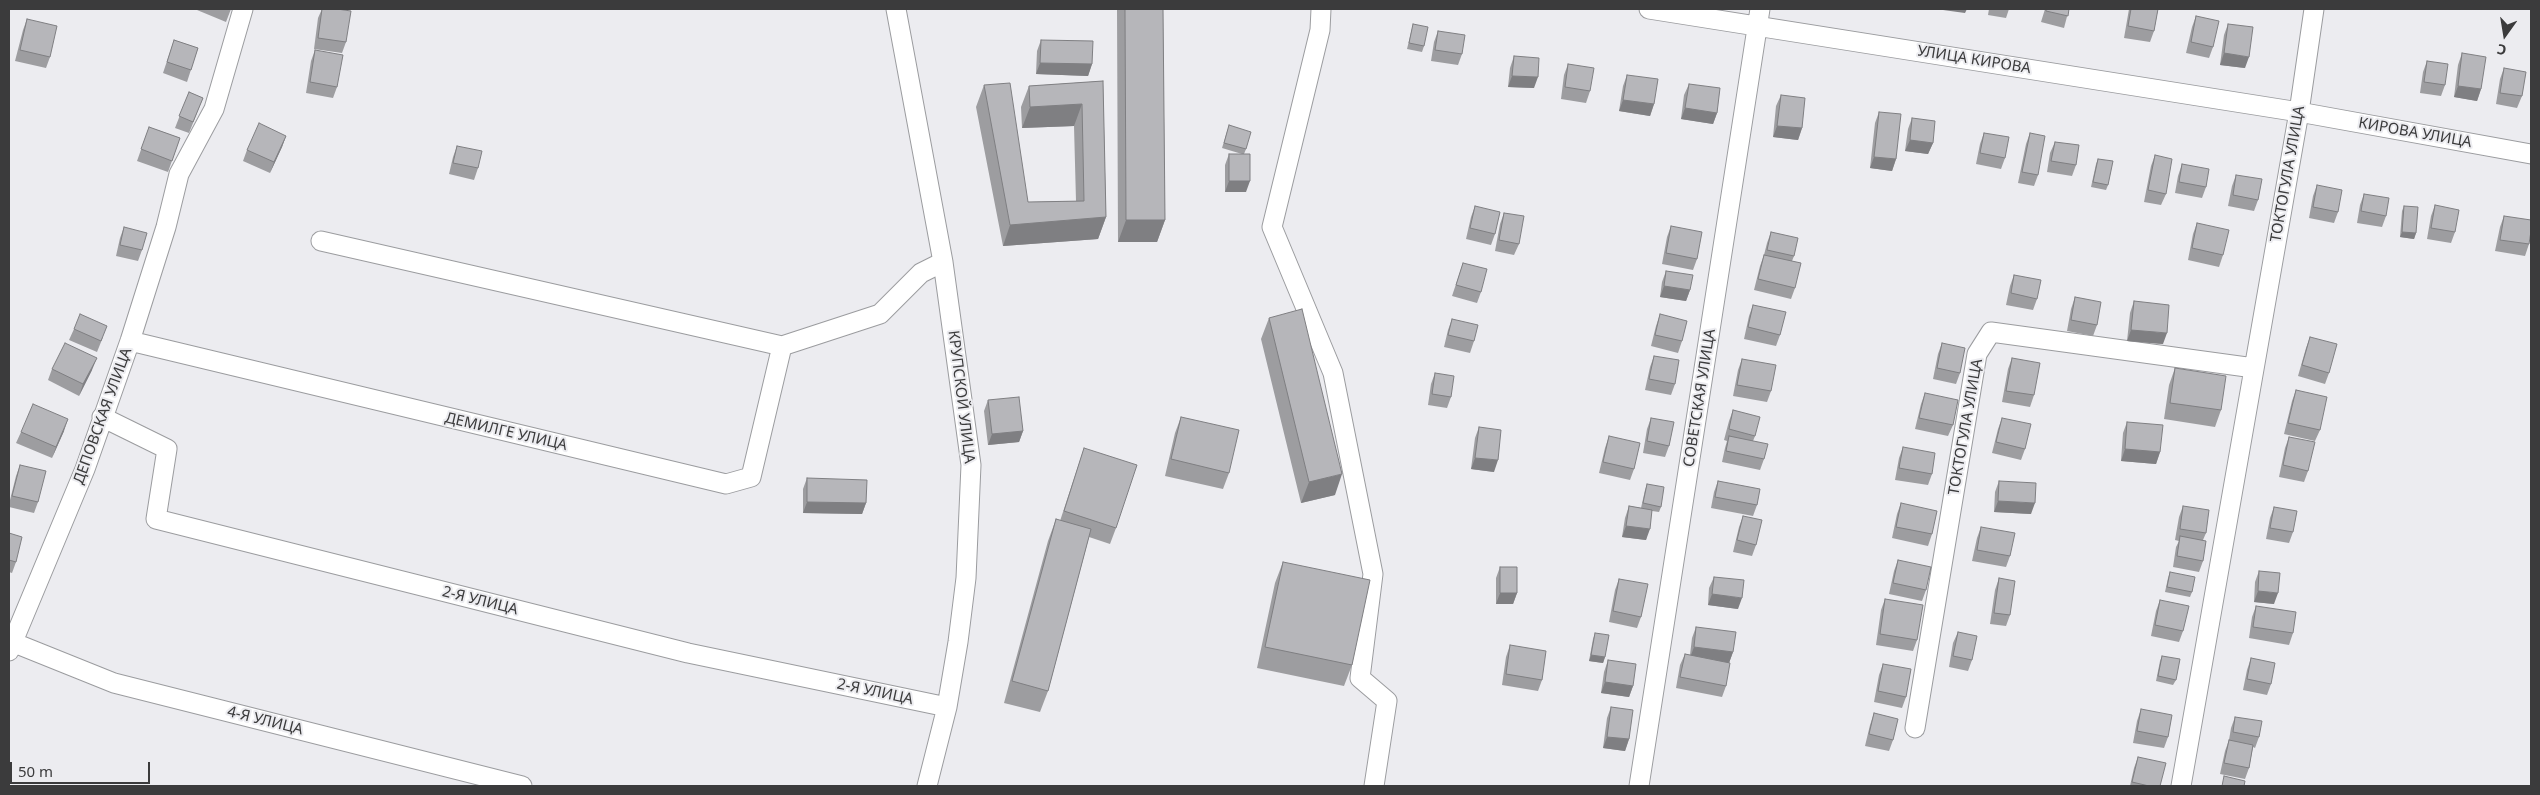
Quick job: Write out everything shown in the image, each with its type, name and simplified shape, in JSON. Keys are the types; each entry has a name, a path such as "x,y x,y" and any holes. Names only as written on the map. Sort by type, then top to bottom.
{"street":[{"name":"ДЕПОВСКАЯ УЛИЦА","path":"10,647 85,469 130,341 166,226 179,174 214,109 243,9"},
{"name":"КРУПСКОЙ УЛИЦА","path":"896,9 943,262 971,465 966,578 958,642 947,707 927,786"},
{"path":"1321,9 1320,30 1272,227 1333,373 1373,574 1360,678 1387,702 1374,786"},
{"name":"УЛИЦА КИРОВА","path":"1649,9 1759,17 2299,112"},
{"name":"ТОКТОГУЛА УЛИЦА","path":"2182,786 2299,112 2314,9"},
{"name":"СОВЕТСКАЯ УЛИЦА","path":"1639,786 1759,17"},
{"name":"КИРОВА УЛИЦА","path":"2299,112 2531,154"},
{"path":"321,241 782,346 880,314 921,273 943,262"},
{"name":"ТОКТОГУЛА УЛИЦА","path":"1915,728 1977,354 1991,332 2254,368"},
{"name":"ДЕМИЛГЕ УЛИЦА","path":"130,341 726,484 751,477 782,346"},
{"name":"2-Я УЛИЦА","path":"102,417 167,449 156,519 688,653 947,707"},
{"name":"4-Я УЛИЦА","path":"10,647 114,683 522,786"}],"building":[{"path":"322,9 351,11 346,42 318,38"},
{"path":"1125,9 1163,9 1165,220 1126,220"},
{"path":"2046,9 2069,9 2068,16 2046,11"},
{"path":"2131,9 2158,9 2154,31 2128,26"},
{"path":"2196,16 2219,21 2213,47 2191,42"},
{"path":"27,19 57,26 50,57 20,50"},
{"path":"1413,24 1428,27 1424,46 1409,43"},
{"path":"2228,24 2253,27 2249,57 2224,53"},
{"path":"1438,31 1465,35 1462,54 1435,50"},
{"path":"174,40 198,48 191,70 167,62"},
{"path":"1041,40 1093,41 1092,64 1040,63"},
{"path":"315,50 343,55 337,87 310,82"},
{"path":"2462,53 2486,57 2481,89 2458,86"},
{"path":"1514,56 1539,58 1538,77 1512,76"},
{"path":"2427,61 2448,64 2445,85 2424,82"},
{"path":"1568,64 1594,68 1590,91 1565,87"},
{"path":"2504,68 2526,72 2522,96 2500,93"},
{"path":"1627,75 1658,79 1654,104 1623,100"},
{"path":"1103,81 1106,217 1010,225 984,85 1010,83 1028,202 1084,201 1082,104 1030,107 1029,86"},
{"path":"1689,84 1720,88 1717,113 1685,108"},
{"path":"189,92 203,98 193,122 179,116"},
{"path":"1781,95 1805,98 1802,128 1777,126"},
{"path":"1879,112 1901,114 1896,159 1874,157"},
{"path":"1912,118 1935,121 1933,143 1910,140"},
{"path":"259,123 286,136 274,162 247,150"},
{"path":"1229,125 1251,132 1246,149 1224,143"},
{"path":"149,127 180,138 172,161 141,149"},
{"path":"1984,133 2009,137 2005,158 1980,153"},
{"path":"2030,133 2045,136 2038,175 2022,172"},
{"path":"2055,142 2079,145 2076,165 2051,161"},
{"path":"457,146 482,151 478,168 453,163"},
{"path":"1229,154 1250,154 1250,181 1229,181"},
{"path":"2155,155 2172,159 2166,194 2148,190"},
{"path":"2098,159 2113,161 2108,185 2093,182"},
{"path":"2182,164 2209,169 2206,187 2179,182"},
{"path":"2236,175 2262,179 2258,200 2233,195"},
{"path":"2317,185 2342,190 2338,212 2313,207"},
{"path":"2364,194 2389,198 2386,216 2361,211"},
{"path":"2435,205 2459,210 2455,232 2431,228"},
{"path":"1475,206 1500,212 1495,234 1470,228"},
{"path":"2404,206 2418,207 2416,233 2402,232"},
{"path":"1504,213 1524,216 1519,244 1499,240"},
{"path":"2504,216 2531,220 2529,244 2500,240"},
{"path":"2197,223 2229,230 2223,255 2192,248"},
{"path":"1671,226 1702,232 1697,259 1666,253"},
{"path":"124,227 147,233 142,250 120,245"},
{"path":"1771,232 1798,238 1794,256 1767,250"},
{"path":"1764,255 1801,263 1795,288 1758,279"},
{"path":"1463,263 1487,269 1481,292 1456,285"},
{"path":"1666,271 1693,275 1690,290 1664,286"},
{"path":"2014,275 2041,280 2037,299 2011,293"},
{"path":"2075,297 2101,302 2097,325 2071,320"},
{"path":"2134,301 2169,305 2167,333 2131,330"},
{"path":"1753,305 1786,312 1780,335 1748,327"},
{"path":"1302,309 1342,474 1309,482 1269,318"},
{"path":"80,314 107,326 101,341 74,329"},
{"path":"1660,314 1687,321 1682,341 1655,335"},
{"path":"1452,319 1478,325 1474,341 1448,335"},
{"path":"2310,337 2337,344 2329,373 2302,365"},
{"path":"65,343 97,358 83,384 52,369"},
{"path":"1942,343 1965,348 1960,373 1937,368"},
{"path":"1654,356 1679,360 1675,384 1649,379"},
{"path":"2012,358 2040,363 2034,395 2006,391"},
{"path":"1742,359 1776,365 1771,391 1737,385"},
{"path":"2175,368 2226,376 2221,410 2170,403"},
{"path":"1435,373 1454,376 1451,397 1432,394"},
{"path":"2296,390 2327,397 2320,430 2288,423"},
{"path":"1925,393 1958,400 1953,425 1919,418"},
{"path":"1019,397 1023,431 992,434 988,400"},
{"path":"33,404 68,419 56,447 21,432"},
{"path":"1733,410 1760,417 1755,436 1729,429"},
{"path":"1181,417 1239,430 1229,473 1171,459"},
{"path":"1651,418 1674,422 1669,446 1647,441"},
{"path":"2002,418 2031,424 2025,449 1996,442"},
{"path":"2127,422 2163,425 2160,452 2125,449"},
{"path":"1479,427 1501,430 1498,460 1475,458"},
{"path":"1609,436 1640,443 1634,469 1603,462"},
{"path":"1729,436 1768,444 1764,459 1726,451"},
{"path":"2289,437 2315,442 2308,471 2283,465"},
{"path":"1903,447 1935,453 1932,474 1899,468"},
{"path":"1084,448 1137,465 1116,528 1064,511"},
{"path":"20,465 46,471 38,502 12,496"},
{"path":"807,478 867,480 866,503 807,502"},
{"path":"1718,481 1760,489 1757,505 1715,497"},
{"path":"1999,481 2036,483 2035,503 1998,501"},
{"path":"1647,484 1664,487 1661,507 1643,503"},
{"path":"1901,503 1937,511 1932,534 1896,527"},
{"path":"1629,506 1652,510 1650,529 1626,526"},
{"path":"2183,506 2209,510 2206,533 2180,529"},
{"path":"2274,507 2297,511 2293,532 2270,528"},
{"path":"1743,516 1762,520 1756,545 1737,540"},
{"path":"1056,519 1091,529 1048,691 1012,681"},
{"path":"1981,527 2015,533 2010,556 1977,550"},
{"path":"9,533 22,537 16,562 9,560"},
{"path":"2180,536 2206,541 2203,561 2177,556"},
{"path":"1898,560 1931,567 1926,590 1893,583"},
{"path":"1283,562 1370,580 1352,665 1265,647"},
{"path":"1500,567 1517,567 1517,593 1500,593"},
{"path":"2259,571 2280,573 2278,593 2258,591"},
{"path":"2170,572 2195,577 2192,592 2167,587"},
{"path":"1714,577 1744,580 1742,598 1712,594"},
{"path":"1999,578 2015,581 2010,615 1994,613"},
{"path":"1619,579 1648,584 1641,617 1613,611"},
{"path":"1885,599 1923,605 1917,640 1880,634"},
{"path":"2160,600 2189,606 2183,631 2155,625"},
{"path":"2256,606 2296,612 2293,633 2253,627"},
{"path":"1696,627 1736,632 1733,652 1694,647"},
{"path":"1958,632 1977,636 1972,660 1953,656"},
{"path":"1595,633 1609,635 1605,657 1591,655"},
{"path":"1510,645 1546,651 1542,680 1506,674"},
{"path":"1685,654 1730,663 1726,686 1680,677"},
{"path":"2162,656 2180,659 2176,680 2158,676"},
{"path":"2251,658 2275,663 2271,684 2247,679"},
{"path":"1608,660 1636,664 1633,686 1605,682"},
{"path":"1883,664 1911,669 1906,697 1878,691"},
{"path":"1611,707 1633,710 1629,739 1607,737"},
{"path":"2141,709 2172,715 2168,737 2137,731"},
{"path":"1874,713 1898,719 1893,740 1869,734"},
{"path":"2235,717 2262,721 2259,737 2233,732"},
{"path":"2229,740 2253,745 2249,768 2224,763"},
{"path":"2138,757 2166,763 2160,786 2149,786 2132,782"},
{"path":"2224,776 2245,781 2244,786 2222,786"}]}
